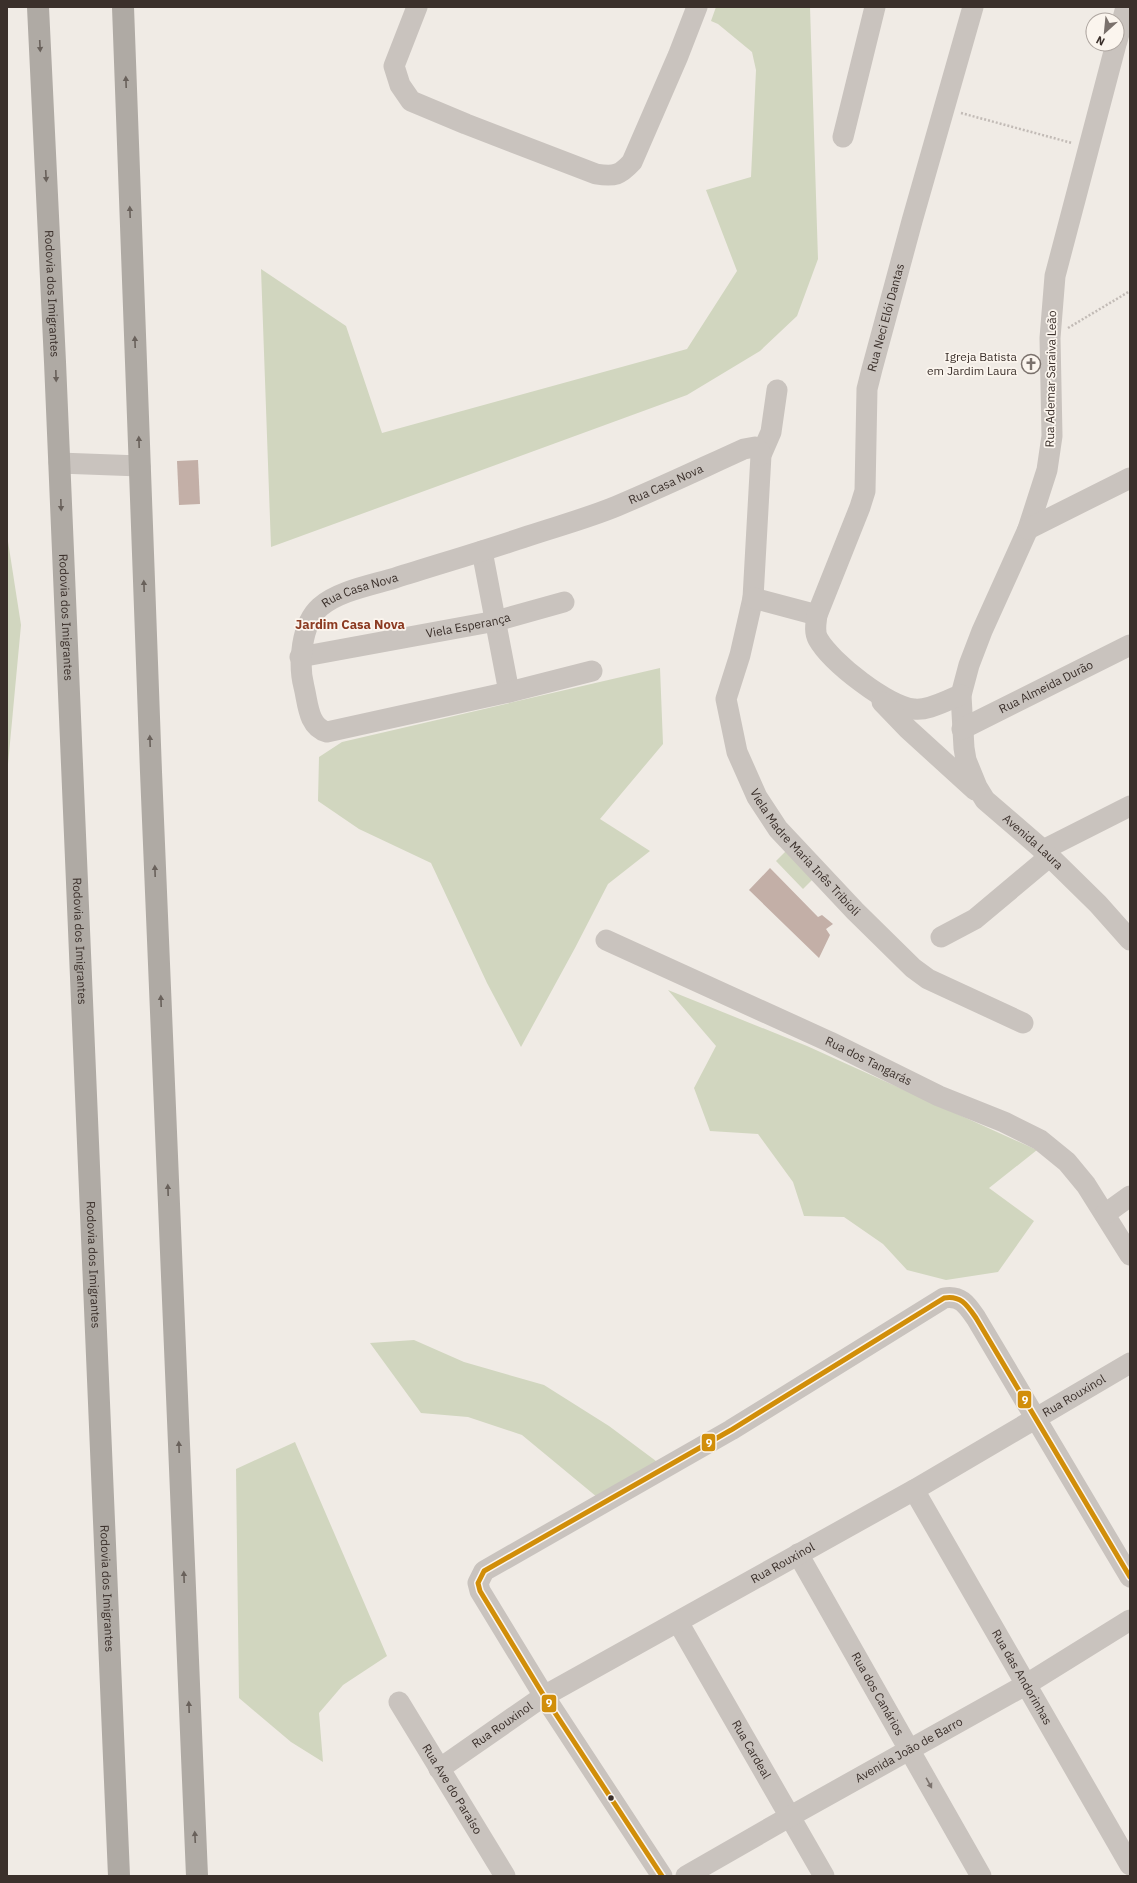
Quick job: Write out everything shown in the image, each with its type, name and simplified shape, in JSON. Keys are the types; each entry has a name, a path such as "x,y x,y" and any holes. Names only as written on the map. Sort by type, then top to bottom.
{"highway":[{"name":"Rodovia dos Imigrantes","path":"38,7 120,1876"},
{"path":"123,7 197,1876"}],"street":[{"path":"417,7 394,66 400,85 411,101 466,124 596,174 608,176 621,173 632,162 678,56 697,7"},
{"path":"843,137 875,7"},
{"name":"Rua Neci Elói Dantas","path":"816,622 865,491 868,389 908,236 973,7"},
{"name":"Rua Ademar Saraiva Leão","path":"962,729 961,695 969,665 982,631 1028,529 1047,470 1052,436 1050,338 1055,276 1114,52"},
{"path":"761,455 771,432 777,390"},
{"name":"Rua Casa Nova","path":"592,672 327,732 320,730 313,723 300,674 300,657 302,645 311,620 318,609 327,601 355,590 482,551 615,506 744,449 755,447 759,450 761,455"},
{"name":"Viela Madre Maria Inês Tribioli","path":"761,455 753,598 740,655 726,699 737,752 757,797 778,830 855,911 913,968 928,979 1023,1023"},
{"path":"59,463 140,466"},
{"path":"1028,529 1130,478"},
{"path":"482,551 509,692"},
{"path":"753,598 816,622 818,639 827,650 847,670 868,687 908,729 985,800"},
{"name":"Viela Esperança","path":"300,657 496,621 564,602"},
{"name":"Rua Almeida Durão","path":"962,729 1130,645"},
{"path":"868,687 905,708 916,710 928,708 961,695"},
{"name":"Avenida Laura","path":"962,729 964,748 971,774 985,800 1046,854 1098,904 1123,924 1130,940"},
{"path":"941,937 975,919 1046,854 1130,806"},
{"name":"Rua dos Tangarás","path":"606,940 830,1042 939,1096 1004,1122 1040,1140 1067,1162 1086,1185 1130,1255"},
{"path":"1105,1214 1130,1196"},
{"path":"662,1876 544,1696 480,1591 478,1583 484,1571 731,1430 944,1298 958,1298 964,1302 1036,1418 1130,1577"},
{"name":"Rua Rouxinol","path":"439,1769 544,1696 914,1490 1130,1363"},
{"name":"Rua das Andorinhas","path":"914,1490 1130,1865"},
{"name":"Rua dos Canários","path":"798,1554 981,1876"},
{"name":"Avenida João de Barro","path":"686,1876 788,1816 1027,1684 1130,1620"},
{"name":"Rua Cardeal","path":"678,1622 788,1816 824,1876"},
{"name":"Rua Ave do Paraíso","path":"399,1702 505,1876"}],"path":[{"path":"944,108 1088,147"},
{"path":"1050,338 1130,291"}],"green space":[{"path":"716,7 810,7 818,259 797,316 760,351 687,395 271,547 261,269 346,326 382,433 687,349 737,271 706,190 751,177 756,70 752,52 718,24 711,21"},
{"path":"7,535 21,625 7,775"},
{"path":"660,668 663,744 600,819 650,851 608,884 521,1047 487,983 431,863 359,829 318,801 319,757 342,742"},
{"path":"788,849 816,876 803,889 776,861"},
{"path":"668,990 807,1046 1037,1150 989,1188 1034,1221 998,1272 946,1280 907,1270 883,1244 844,1217 804,1216 793,1182 758,1134 710,1131 694,1088 716,1046"},
{"path":"414,1340 464,1362 544,1385 609,1426 660,1464 603,1502 522,1435 468,1417 421,1413 370,1343"},
{"path":"295,1442 387,1656 343,1685 319,1713 323,1762 291,1742 239,1698 236,1469"}],"building":[{"path":"198,460 200,504 179,505 177,461"},
{"path":"770,868 818,917 822,915 833,924 826,929 830,935 819,958 749,890"}],"transit line":[{"name":"9","path":"662,1876 544,1696 480,1591 478,1583 484,1571 731,1430 944,1298 950,1297 963,1302 976,1318 1130,1577"}],"place":[{"name":"Igreja Batista em Jardim Laura","path":"1031,364"}],"district":[{"name":"Jardim Casa Nova","path":"350,624"}]}
